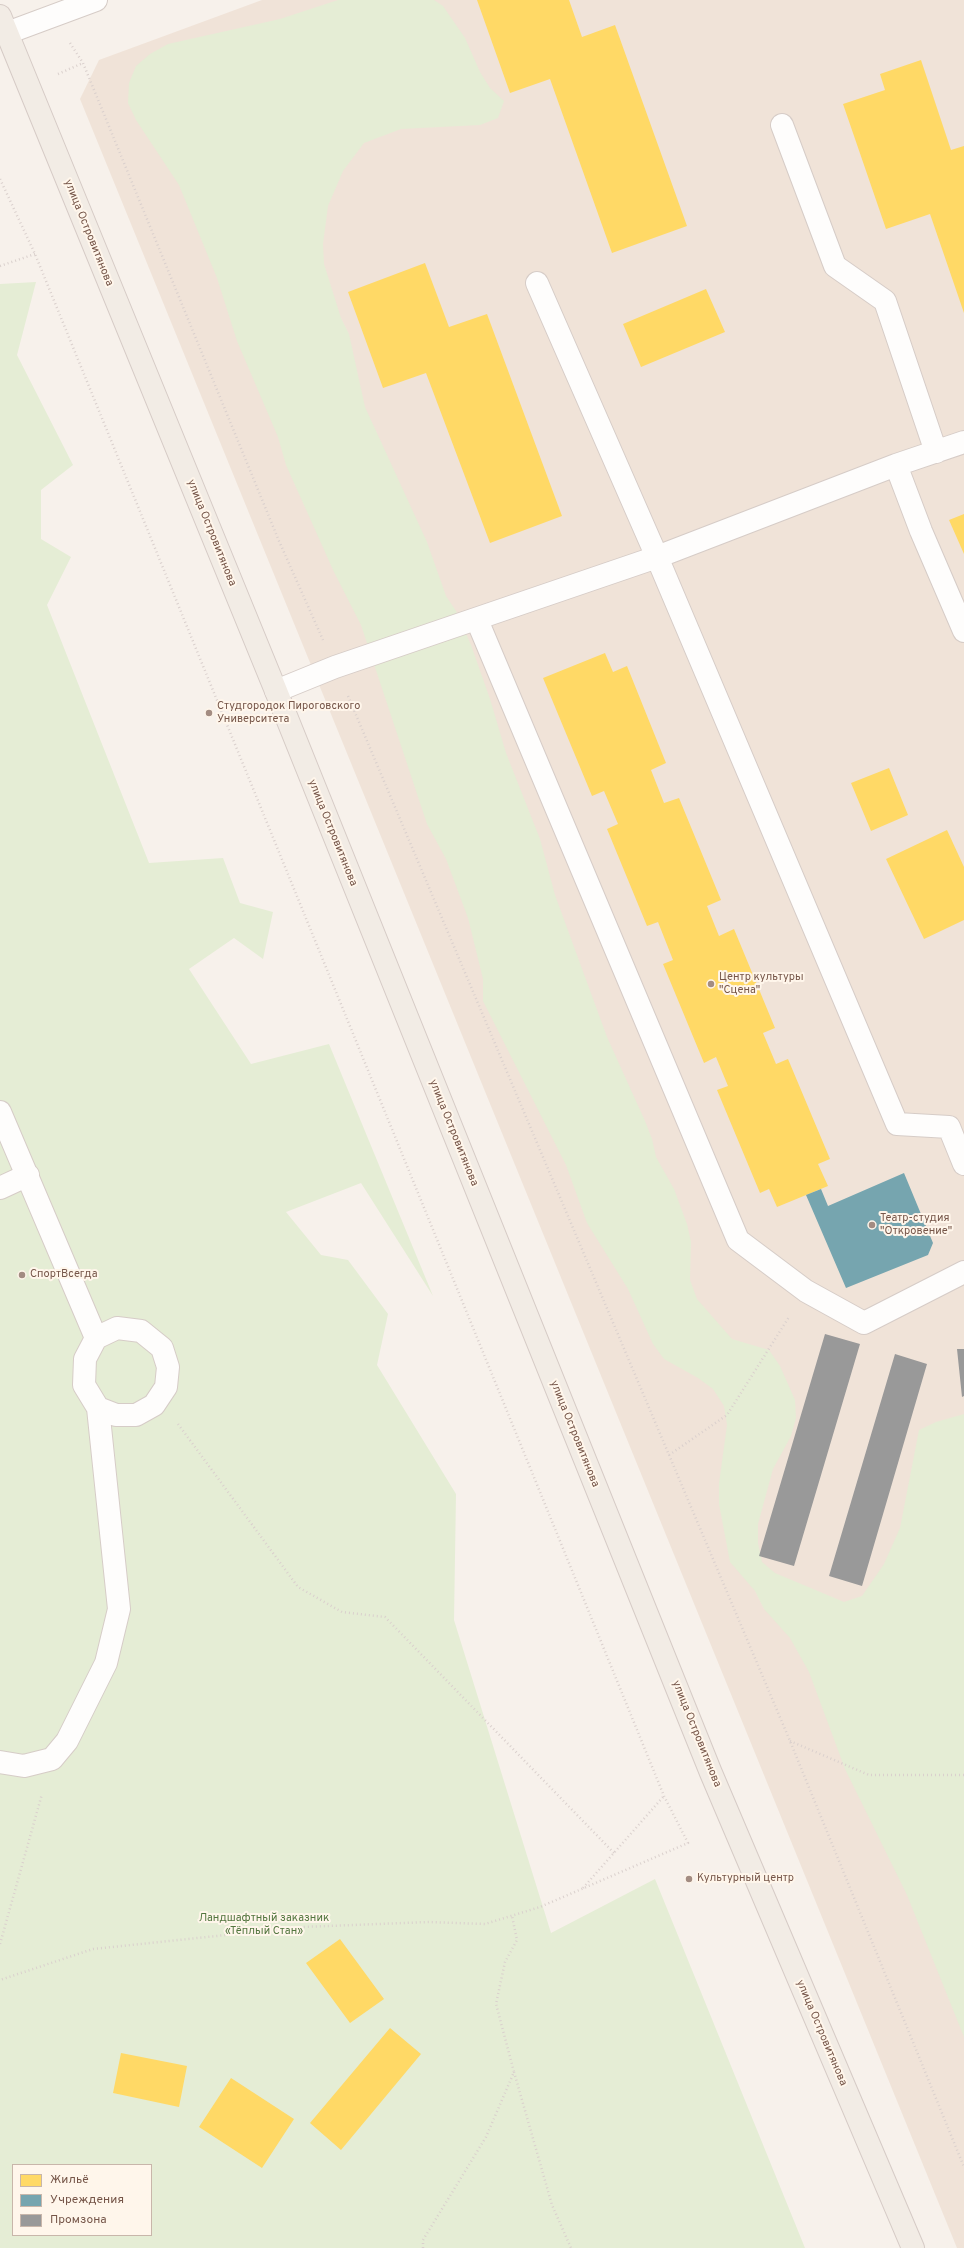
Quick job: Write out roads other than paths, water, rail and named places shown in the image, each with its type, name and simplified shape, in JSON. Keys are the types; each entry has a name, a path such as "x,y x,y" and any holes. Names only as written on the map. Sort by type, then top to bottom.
{"main road":[{"name":"улица Островитянова","path":"2,27 276,691 708,1767 913,2248"}],"street":[{"path":"2,27 52,15 96,0"},
{"path":"782,125 836,266 885,301 936,452"},
{"path":"537,284 657,558 897,1124 949,1127 964,1164"},
{"path":"276,691 336,667 657,558 896,465 964,442"},
{"path":"896,465 921,531 964,631"},
{"path":"477,620 738,1240 806,1291 864,1323 964,1272"},
{"path":"0,1112 96,1338"},
{"path":"0,1188 28,1175"},
{"path":"0,1762 24,1766 52,1759 67,1741 106,1663 119,1609 98,1408 84,1385 85,1359 96,1338 117,1328 141,1331 162,1348 168,1368 166,1387 154,1406 136,1415 116,1416 98,1408"}],"place":[{"name":"Студгородок Пироговского Университета","path":"209,713"},
{"name":"Центр культуры \"Сцена\"","path":"711,984"},
{"name":"Театр-студия \"Откровение\"","path":"872,1225"},
{"name":"СпортВсегда","path":"22,1275"},
{"name":"Культурный центр","path":"689,1879"}],"park label":[{"name":"Ландшафтный заказник «Тёплый Стан»","path":"264,1925"}]}
